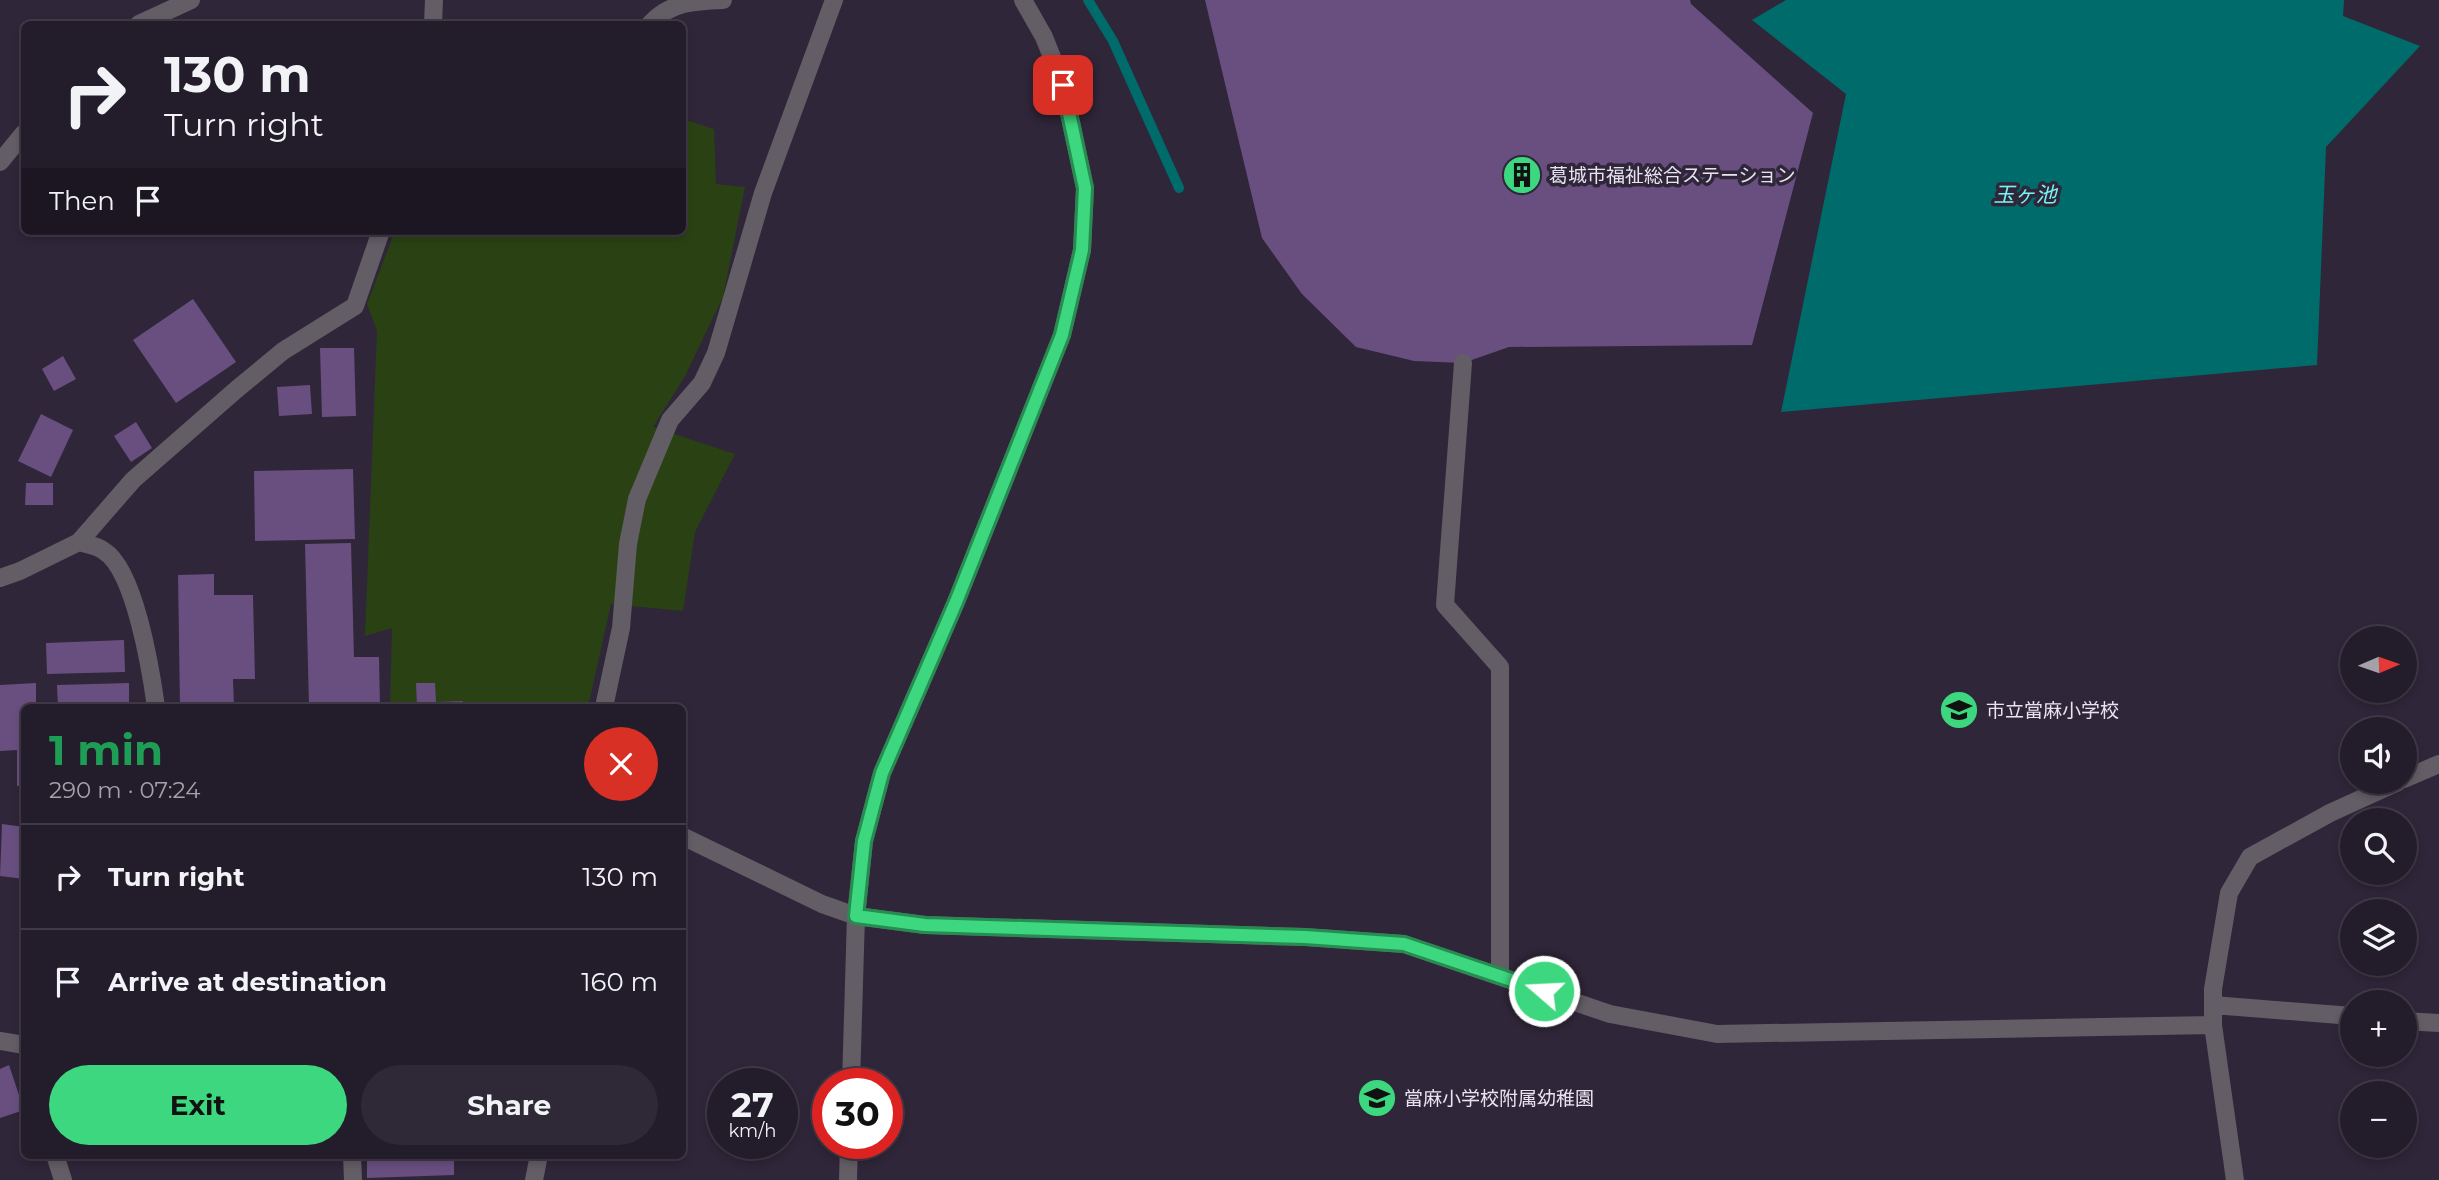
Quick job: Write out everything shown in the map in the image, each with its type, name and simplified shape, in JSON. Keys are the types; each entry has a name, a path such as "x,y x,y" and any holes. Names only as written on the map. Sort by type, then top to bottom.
{"street":[{"path":"146,21 191,0"},
{"path":"433,21 434,0"},
{"path":"653,21 661,12 692,2 723,0"},
{"path":"605,704 621,628 628,544 636,499 670,420 702,383 716,353 763,193 834,0"},
{"path":"851,1068 856,916 864,841 882,773 956,602 1062,335 1082,250 1085,188 1063,85 1045,37 1023,0"},
{"path":"0,162 21,137"},
{"path":"0,578 79,542 133,480 237,389 283,351 355,306 380,235"},
{"path":"1463,363 1446,605 1500,667 1500,976"},
{"path":"79,542 104,550 121,567 130,588 152,675 156,704"},
{"path":"2417,773 2439,764"},
{"path":"2235,1180 2213,1025 2213,989 2229,893 2250,858 2330,813 2372,794"},
{"path":"686,838 822,904 856,916 925,925 1305,937 1404,944 1609,1014 1717,1034 2213,1025"},
{"path":"2213,1005 2340,1015"},
{"path":"2417,1022 2439,1023"},
{"path":"0,1041 21,1044"},
{"path":"56,1159 63,1180"},
{"path":"352,1159 353,1180"},
{"path":"534,1180 538,1159"},
{"path":"848,1180 849,1159"}],"shaded area":[{"path":"686,120 714,129 716,184 745,187 723,297 685,376 653,427 735,454 695,532 683,611 611,604 589,704 390,704 392,628 365,636 377,331 367,304 393,235 686,235"}],"water":[{"name":"玉ヶ池","path":"1786,0 2344,0 2343,16 2420,46 2326,147 2317,365 1781,412 1846,94 1752,20"}],"building":[{"name":"葛城市福祉総合ステーション","path":"1205,0 1690,0 1691,4 1813,113 1752,345 1509,347 1463,363 1414,361 1356,347 1302,294 1262,238"},
{"path":"193,299 236,362 176,403 133,340"},
{"path":"320,348 354,348 356,416 322,417"},
{"path":"63,356 76,379 54,391 42,369"},
{"path":"310,385 312,414 279,416 277,387"},
{"path":"41,414 73,430 51,477 18,461"},
{"path":"136,422 152,448 131,462 114,436"},
{"path":"353,469 355,539 255,541 254,471"},
{"path":"26,483 53,483 53,505 25,505"},
{"path":"351,543 354,657 379,657 380,704 309,704 305,544"},
{"path":"214,574 214,595 253,595 255,679 233,679 234,704 180,704 178,575"},
{"path":"124,640 125,672 47,674 46,643"},
{"path":"36,683 36,704 21,704 21,785 17,786 17,750 0,751 0,685"},
{"path":"129,683 129,704 58,704 57,685"},
{"path":"416,683 435,683 436,702 463,701 463,704 417,704"},
{"path":"2,824 21,827 21,879 0,876"},
{"path":"9,1065 21,1101 21,1111 0,1118 0,1069"},
{"path":"367,1159 454,1159 454,1175 367,1178"}],"waterway":[{"path":"1088,0 1113,41 1179,188"}],"place":[{"name":"葛城市福祉総合ステーション","path":"1522,175"},
{"name":"市立當麻小学校","path":"1959,710"},
{"name":"當麻小学校附属幼稚園","path":"1377,1098"}],"route":[{"path":"1063,85 1085,188 1082,250 1062,335 956,602 882,773 864,841 856,916 925,925 1305,937 1404,944 1544,991"}]}
